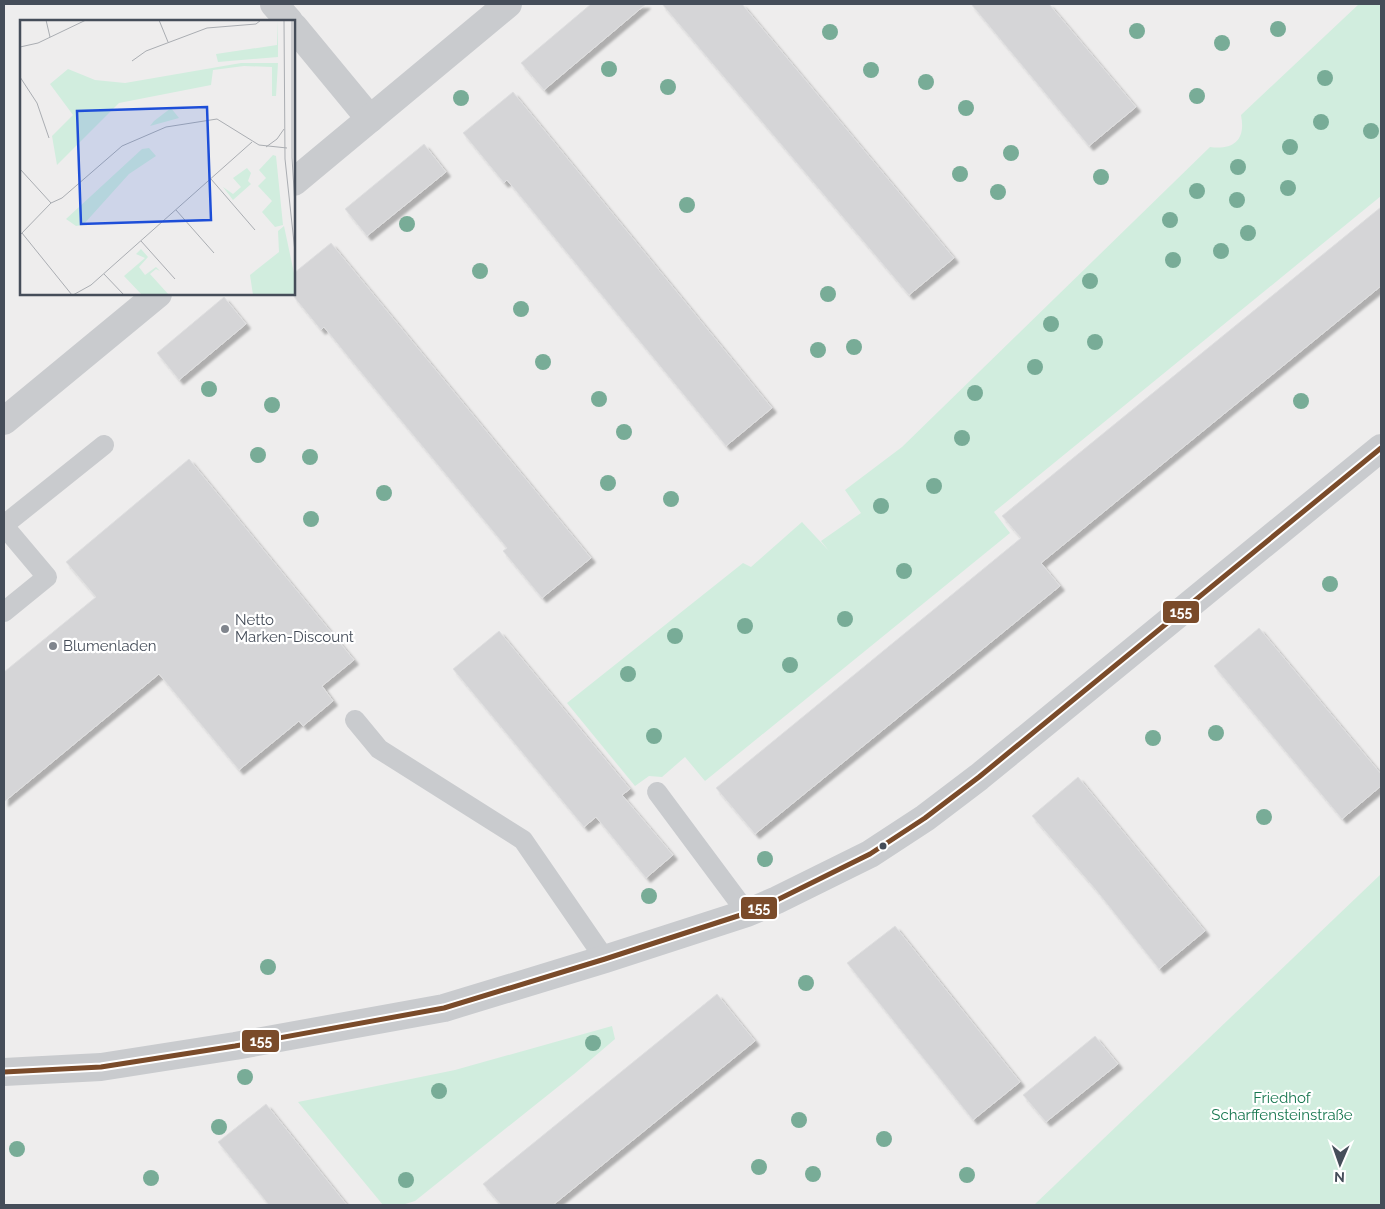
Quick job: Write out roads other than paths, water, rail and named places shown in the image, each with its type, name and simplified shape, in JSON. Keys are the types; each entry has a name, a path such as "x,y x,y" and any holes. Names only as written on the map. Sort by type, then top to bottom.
{"street":[{"path":"274,4 288,20"},
{"path":"295,181 508,4"},
{"path":"295,28 370,119"},
{"path":"4,421 157,295"},
{"path":"4,1072 101,1067 235,1046 444,1008 747,913 870,854 925,818 979,777 1381,448"}],"lane":[{"path":"4,612 47,577 4,526 104,445"},
{"path":"355,720 379,749 523,840 605,959"},
{"path":"657,792 747,913"}],"place":[{"name":"Netto Marken-Discount","path":"225,629"},
{"name":"Blumenladen","path":"53,646"}],"park label":[{"name":"Friedhof Scharffensteinstraße","path":"1282,1106"}]}
